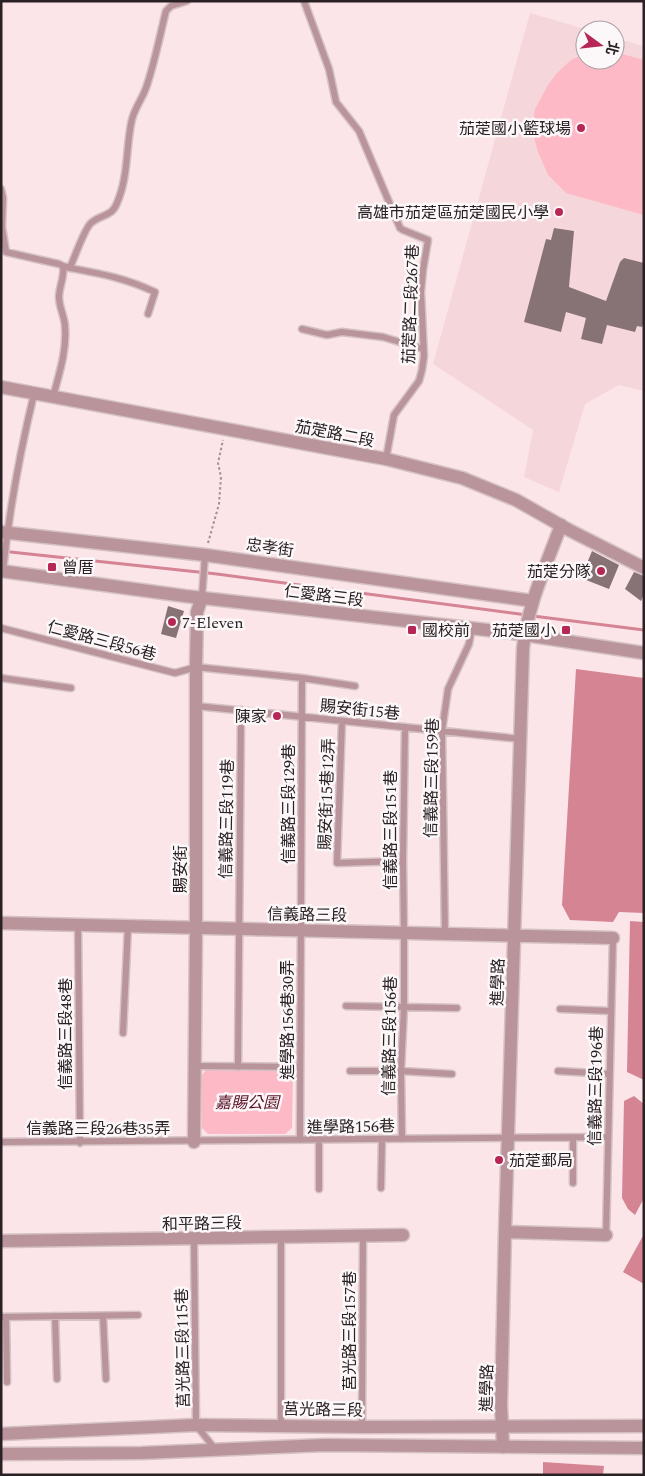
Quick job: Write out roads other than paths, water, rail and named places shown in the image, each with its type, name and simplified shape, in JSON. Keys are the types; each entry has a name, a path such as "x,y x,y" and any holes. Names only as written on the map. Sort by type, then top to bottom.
{"street":[{"name":"茄萣路二段","path":"1,387 386,459 462,478 516,500 561,526 644,568"},
{"name":"進學路","path":"503,1447 505,1232 525,630 532,604 561,526"},
{"name":"忠孝街","path":"5,534 532,604"},
{"name":"仁愛路三段","path":"3,567 202,590 472,628 525,630 644,653"},
{"name":"賜安街","path":"194,1142 196,667 197,612 202,590"},
{"name":"信義路三段","path":"1,923 613,938"},
{"path":"505,1232 606,1235"},
{"name":"和平路三段","path":"1,1241 194,1240 403,1235"},
{"name":"莒光路三段","path":"1,1434 196,1425 362,1427 644,1426"},
{"path":"1,1454 142,1453 326,1446 644,1448"}],"lane":[{"path":"53,396 64,356 66,328 60,309 59,296 60,283 64,271 89,224 114,211 128,160 132,118 147,86 166,11 171,6 187,1"},
{"name":"茄萣路二段267巷","path":"304,1 329,69 336,102 359,130 400,228 428,240 421,292 424,356 419,381 394,414 386,459"},
{"path":"1,189 3,198 2,235 5,239 4,251 66,267 115,276 133,282 155,292 148,314"},
{"path":"302,329 327,335 342,332 383,337 423,348"},
{"path":"3,567 5,534 19,455 34,394"},
{"path":"202,590 204,559"},
{"name":"仁愛路三段56巷","path":"1,628 175,673 196,667 302,678 355,686"},
{"name":"信義路三段159巷","path":"445,934 442,731 448,689 469,644 472,628"},
{"path":"1,678 71,688"},
{"name":"信義路三段129巷","path":"301,930 302,678"},
{"name":"賜安街15巷","path":"196,706 521,739"},
{"name":"信義路三段119巷","path":"238,1067 241,710"},
{"name":"賜安街15巷12弄","path":"342,721 337,863 403,861"},
{"name":"信義路三段151巷","path":"404,933 405,727"},
{"name":"信義路三段48巷","path":"78,925 80,1143"},
{"path":"123,1033 128,926"},
{"name":"進學路156巷30弄","path":"300,1140 301,930"},
{"name":"信義路三段156巷","path":"402,1140 401,1071 404,1007 404,933"},
{"name":"信義路三段196巷","path":"606,1235 613,938"},
{"path":"346,1006 457,1008"},
{"path":"560,1009 610,1011"},
{"path":"195,1066 300,1067"},
{"path":"350,1071 452,1074"},
{"path":"558,1071 609,1074"},
{"name":"進學路156巷","path":"194,1142 607,1137"},
{"path":"573,1138 573,1184"},
{"path":"319,1140 319,1189"},
{"path":"381,1188 382,1140"},
{"name":"信義路三段26巷35弄","path":"1,1142 194,1142"},
{"name":"莒光路三段157巷","path":"362,1427 363,1236"},
{"path":"281,1238 281,1425"},
{"name":"莒光路三段115巷","path":"194,1240 196,1425 215,1449"},
{"path":"7,1382 4,1317 138,1315"},
{"path":"55,1316 57,1379"},
{"path":"103,1316 106,1378"}],"waterway":[{"path":"1,551 217,574 527,615"},
{"path":"533,616 644,630"}],"place":[{"name":"茄萣國小籃球場","path":"581,128"},
{"name":"高雄市茄萣區茄萣國民小學","path":"559,212"},
{"name":"曾厝","path":"52,567"},
{"name":"茄萣分隊","path":"601,571"},
{"name":"7-Eleven","path":"172,622"},
{"name":"國校前","path":"412,630"},
{"name":"茄萣國小","path":"566,630"},
{"name":"陳家","path":"277,716"},
{"name":"茄萣郵局","path":"499,1160"}],"park label":[{"name":"嘉賜公園","path":"247,1102"}]}
